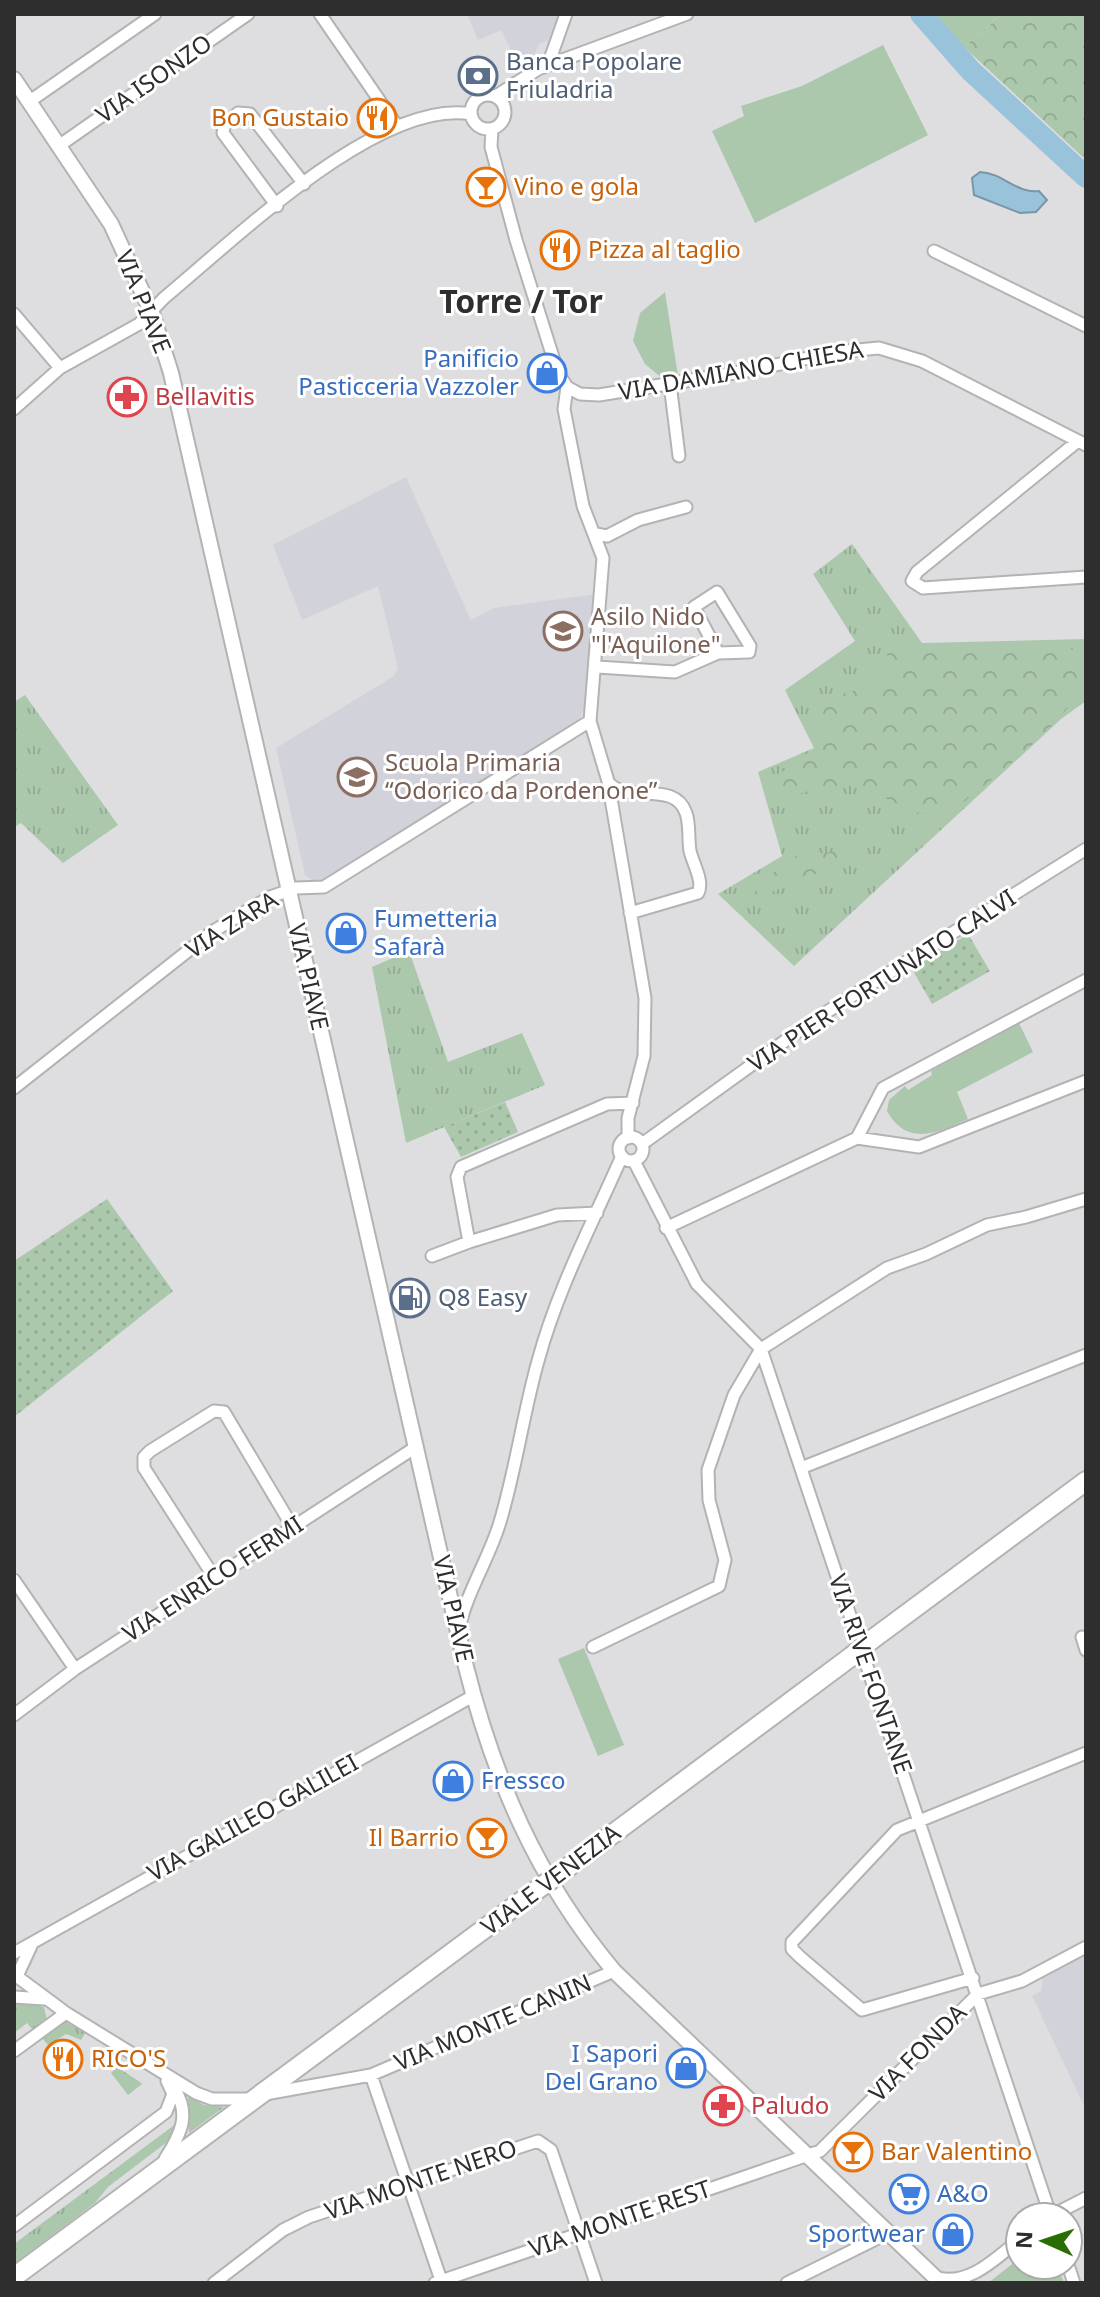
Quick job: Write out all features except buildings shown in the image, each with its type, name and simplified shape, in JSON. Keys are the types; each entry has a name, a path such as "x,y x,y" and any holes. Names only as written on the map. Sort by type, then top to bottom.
{"main road":[{"name":"VIALE VENEZIA","path":"14,2277 1086,1481"}],"street":[{"path":"30,101 155,14"},
{"name":"VIA ISONZO","path":"60,145 248,14"},
{"path":"320,14 397,126"},
{"path":"548,65 566,14"},
{"path":"471,114 478,97 496,96 515,81 548,65 687,14"},
{"name":"VIA PIAVE","path":"14,79 111,224 152,313 183,417 473,1696 515,1814 532,1853 557,1896 614,1971 938,2280"},
{"path":"471,114 478,126 492,129 498,126 505,114 496,96"},
{"path":"14,409 60,368 139,324 164,298 334,161 397,126 451,111 471,114"},
{"path":"277,206 223,133 224,126 238,113 250,114 304,184"},
{"path":"492,129 491,147 516,240 558,373 567,387 564,409 580,493 596,534 603,570 590,721 608,781 647,1026 628,1118 628,1138"},
{"path":"934,251 1086,326"},
{"path":"14,314 60,368"},
{"name":"VIA DAMIANO CHIESA","path":"567,387 590,396 836,352 879,348 922,361 1082,443"},
{"path":"670,384 679,456"},
{"path":"1082,443 917,572 912,581 923,588 1086,577"},
{"path":"596,534 607,536 638,520 686,507"},
{"path":"597,667 675,672 718,653 749,652 750,646 717,592 694,607 718,653"},
{"name":"VIA ZARA","path":"14,1088 212,932 289,889 324,887 590,721"},
{"path":"608,781 618,791 663,794 680,802 688,816 689,847 700,882 700,890 694,895 630,913"},
{"name":"VIA PIER FORTUNATO CALVI","path":"642,1144 814,1020 1086,849"},
{"path":"857,1138 883,1088 1086,980"},
{"path":"666,1228 857,1138 919,1147 1086,1081"},
{"path":"469,1242 457,1177 461,1167 607,1104 633,1103"},
{"path":"459,1635 465,1606 482,1576 510,1488 538,1360 563,1287 622,1156 620,1146 628,1138 636,1138 642,1144 643,1152 634,1161 622,1156"},
{"name":"VIA RIVE FONTANE","path":"634,1161 697,1284 761,1349 1045,2201"},
{"path":"593,1647 719,1586 725,1560 709,1500 708,1470 734,1395 761,1349 887,1268 926,1254 987,1225 1086,1199"},
{"path":"432,1256 557,1215 597,1213"},
{"path":"801,1468 1086,1355"},
{"path":"214,1577 144,1468 144,1457 150,1451 214,1411 224,1412 292,1526"},
{"name":"VIA ENRICO FERMI","path":"14,1715 75,1669 416,1447"},
{"path":"14,1580 75,1669"},
{"path":"1082,1637 1086,1650"},
{"name":"VIA GALILEO GALILEI","path":"14,1953 473,1696"},
{"path":"973,1978 862,2010 792,1949 792,1942 897,1830 1086,1753"},
{"path":"34,1943 22,1959 14,1996 48,2001"},
{"name":"VIA FONDA","path":"804,2155 820,2151 978,1994 1022,1981 1086,1947"},
{"name":"VIA MONTE CANIN","path":"156,2070 212,2099 258,2096 371,2075 614,1971"},
{"path":"17,1974 48,2001 156,2070 167,2081 182,2102 185,2118 176,2143 158,2171"},
{"path":"14,2051 66,2013"},
{"name":"VIA MONTE CANIN","path":"371,2075 439,2282"},
{"path":"14,2226 166,2112 173,2094 167,2081"},
{"name":"VIA MONTE NERO","path":"214,2283 296,2223 543,2141 551,2150 596,2283"},
{"name":"VIA MONTE REST","path":"439,2282 804,2155"},
{"path":"787,2283 888,2233"},
{"path":"938,2280 952,2280 979,2271 1004,2251"},
{"path":"972,2283 979,2271"}],"shaded area":[{"path":"467,14 559,14 548,40 539,44 534,56 518,64 501,30 478,40"},
{"path":"406,477 471,620 494,608 597,594 595,642 589,646 584,707 580,718 549,742 317,883 305,875 276,748 394,676 398,668 378,586 302,620 273,545"},
{"path":"1086,1954 1086,2110 1032,1996 1041,1991 1043,1976"}],"green space":[{"path":"932,14 1002,14 964,47"},
{"path":"1002,14 1086,14 1086,160 964,47"},
{"path":"883,45 928,135 755,223 712,131 744,116 741,106 802,86"},
{"path":"665,292 678,376 662,378 645,364 633,341 640,313"},
{"path":"852,544 922,643 1086,639 1086,701 1061,719 794,966 718,894 782,856 758,772 814,748 785,690 855,641 813,574"},
{"path":"1063,641 1086,664 1082,685 1072,703 1018,757 943,817 913,812 859,785 824,787 794,795 768,779 819,753 819,733 813,714 828,698 874,685 891,646"},
{"path":"25,695 118,825 63,863 21,823 14,827 14,702"},
{"path":"857,849 836,866 744,903 789,857"},
{"path":"968,934 990,971 932,1004 912,969"},
{"path":"409,951 448,1062 522,1033 545,1085 406,1143 372,967"},
{"path":"1019,1023 1033,1052 957,1092 968,1119 925,1134 905,1130 895,1123 887,1111 889,1100 905,1086 908,1090 932,1075 931,1071"},
{"path":"505,1102 518,1132 461,1157 444,1127"},
{"path":"107,1199 173,1291 14,1417 14,1261"},
{"path":"584,1648 624,1745 598,1756 558,1659"},
{"path":"21,2002 44,2007 47,2020 33,2030 27,2023 14,2033 14,2004"},
{"path":"65,2022 86,2032 81,2040 66,2034 48,2045 42,2038"},
{"path":"117,2067 142,2084 128,2095 111,2073"},
{"path":"188,2096 204,2105 224,2107 189,2133"},
{"path":"177,2123 167,2142 108,2187 95,2203 14,2264 14,2244"},
{"path":"1004,2270 1004,2281 1064,2283 988,2283"}],"water":[{"path":"980,172 1024,189 1039,191 1047,200 1036,212 1020,213 974,195 972,178"}],"waterway":[{"path":"921,14 971,71 1086,177"}],"place":[{"name":"Banca Popolare Friuladria","path":"478,76"},
{"name":"Bon Gustaio","path":"377,118"},
{"name":"Vino e gola","path":"486,187"},
{"name":"Pizza al taglio","path":"560,250"},
{"name":"Panificio Pasticceria Vazzoler","path":"547,373"},
{"name":"Bellavitis","path":"127,397"},
{"name":"Asilo Nido \"l'Aquilone\"","path":"563,631"},
{"name":"Scuola Primaria “Odorico da Pordenone”","path":"357,777"},
{"name":"Fumetteria Safarà","path":"346,933"},
{"name":"Q8 Easy","path":"410,1298"},
{"name":"Fressco","path":"453,1781"},
{"name":"Il Barrio","path":"487,1838"},
{"name":"RICO'S","path":"63,2059"},
{"name":"I Sapori Del Grano","path":"686,2068"},
{"name":"Paludo","path":"723,2106"},
{"name":"Bar Valentino","path":"853,2152"},
{"name":"A&O","path":"909,2194"},
{"name":"Sportwear","path":"953,2234"}],"district":[{"name":"Torre / Tor","path":"521,302"}]}
